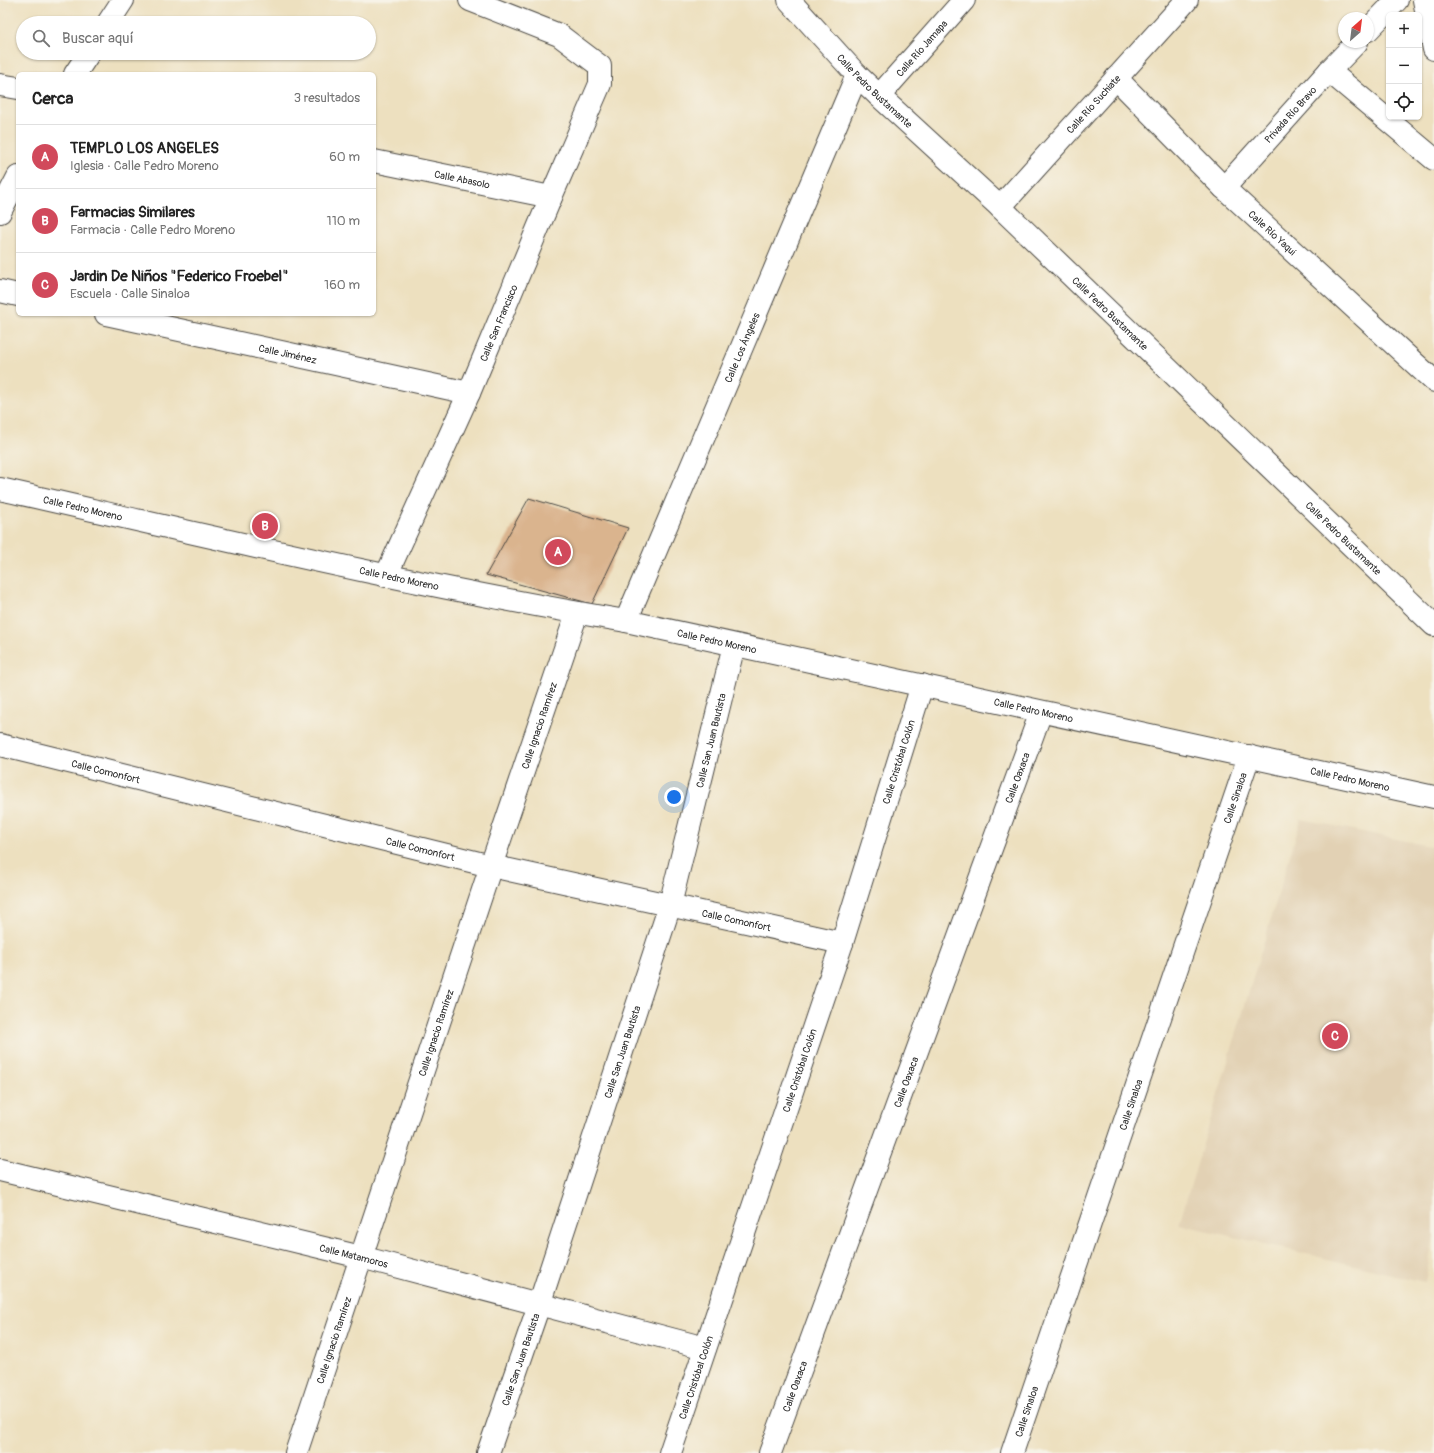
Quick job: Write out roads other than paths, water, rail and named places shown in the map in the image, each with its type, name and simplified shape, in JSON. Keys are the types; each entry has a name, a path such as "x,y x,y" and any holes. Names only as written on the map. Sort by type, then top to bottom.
{"street":[{"path":"113,16 123,0"},
{"name":"Calle San Francisco","path":"386,576 469,394 600,84 600,66 559,36 470,0"},
{"name":"Calle Pedro Bustamante","path":"788,0 857,75 1000,207 1434,625"},
{"name":"Calle Río Jamapa","path":"879,96 964,0"},
{"name":"Calle Río Suchiate","path":"1000,207 1187,0"},
{"path":"1374,24 1397,0"},
{"path":"1424,0 1434,49"},
{"name":"Privada Río Bravo","path":"1224,188 1351,48"},
{"path":"76,72 84,60"},
{"path":"1329,71 1434,159"},
{"name":"Calle Los Ángeles","path":"626,621 857,75"},
{"name":"Calle Río Yaqui","path":"1116,78 1224,188 1434,381"},
{"path":"0,85 16,88"},
{"name":"Calle Abasolo","path":"376,161 551,197"},
{"path":"0,212 16,181"},
{"path":"0,291 16,295"},
{"name":"Calle Jiménez","path":"115,316 469,394"},
{"name":"Calle Pedro Moreno","path":"0,489 386,576 626,621 1434,797"},
{"name":"Calle Ignacio Ramírez","path":"296,1453 491,866 577,613"},
{"name":"Calle San Juan Bautista","path":"488,1453 670,905 734,645"},
{"name":"Calle Cristóbal Colón","path":"670,1453 842,943 922,685"},
{"name":"Calle Oaxaca","path":"770,1453 1041,712"},
{"name":"Calle Comonfort","path":"0,746 491,866 842,943"},
{"name":"Calle Sinaloa","path":"1012,1453 1249,756"},
{"name":"Calle Matamoros","path":"0,1170 361,1257 705,1348"}],"place":[{"name":"Farmacias Similares","path":"265,526"},
{"name":"TEMPLO LOS ANGELES","path":"558,552"},
{"name":"Jardin De Niños \"Federico Froebel\"","path":"1335,1036"}]}
